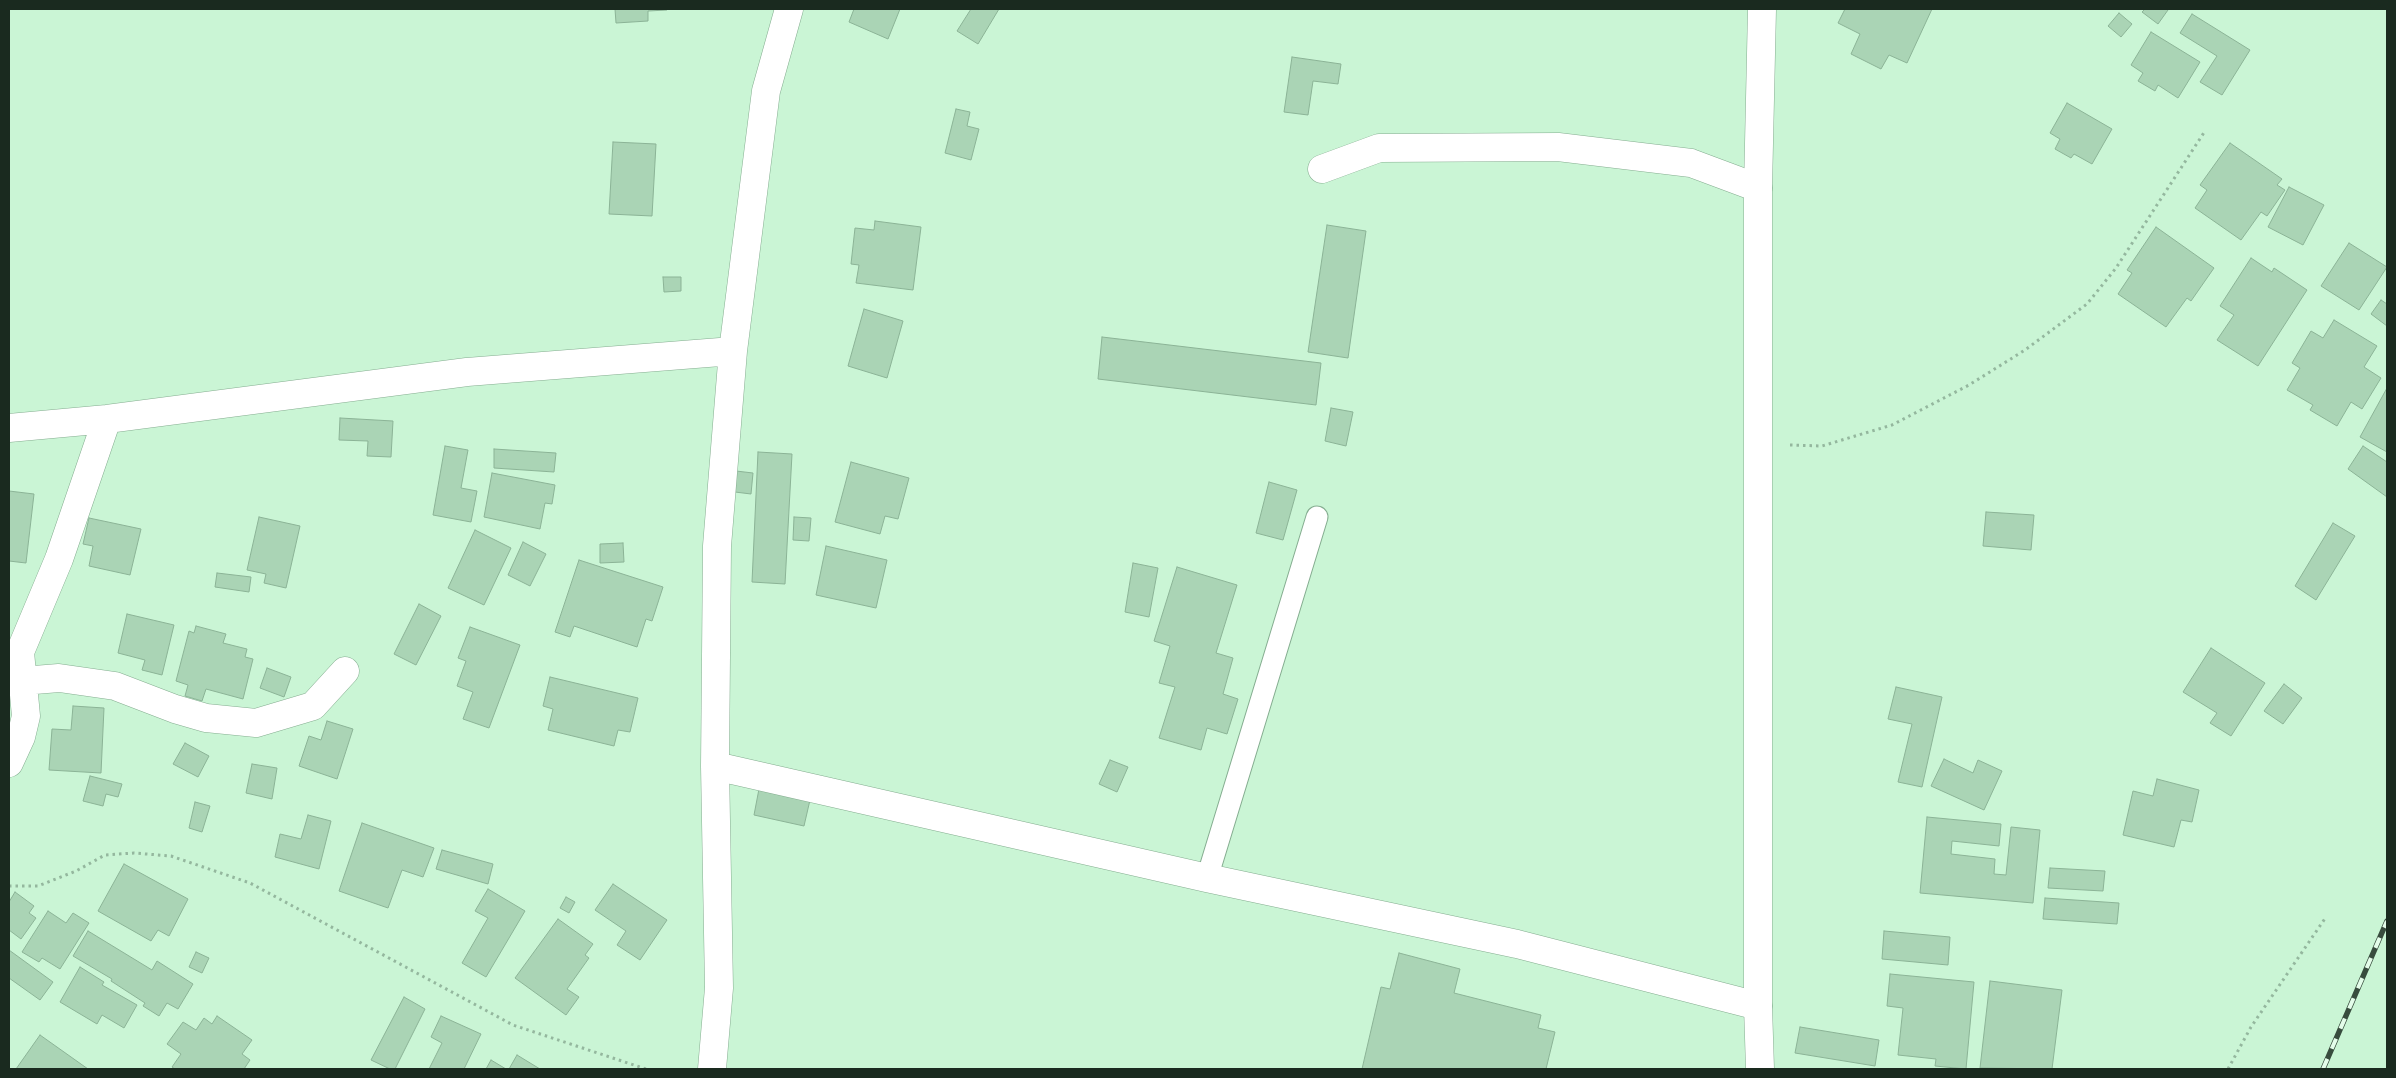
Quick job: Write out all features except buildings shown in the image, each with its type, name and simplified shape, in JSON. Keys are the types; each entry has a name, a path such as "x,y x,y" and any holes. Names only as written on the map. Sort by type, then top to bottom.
{"street":[{"path":"712,1069 719,988 715,766 717,546 733,351 766,91 789,9"},
{"path":"1760,1069 1758,1006 1758,188 1762,9"},
{"path":"1322,169 1379,148 1558,147 1691,162 1758,188"},
{"path":"9,428 108,418 467,372 733,351"},
{"path":"9,763 21,737 26,716 20,652 59,559 108,418"},
{"path":"22,681 59,678 115,686 175,709 206,718 256,723 313,706 345,671"},
{"path":"715,766 1208,878 1517,944 1758,1006"}],"lane":[{"path":"1208,878 1317,517"}],"path":[{"path":"1759,444 1822,446 1892,425 1969,385 2025,350 2087,304 2116,268 2205,131"},
{"path":"9,886 38,886 76,871 105,856 134,853 171,856 250,883 513,1025 646,1069"},
{"path":"2228,1069 2251,1027 2326,917"}],"railway":[{"path":"2323,1069 2387,921"}]}
